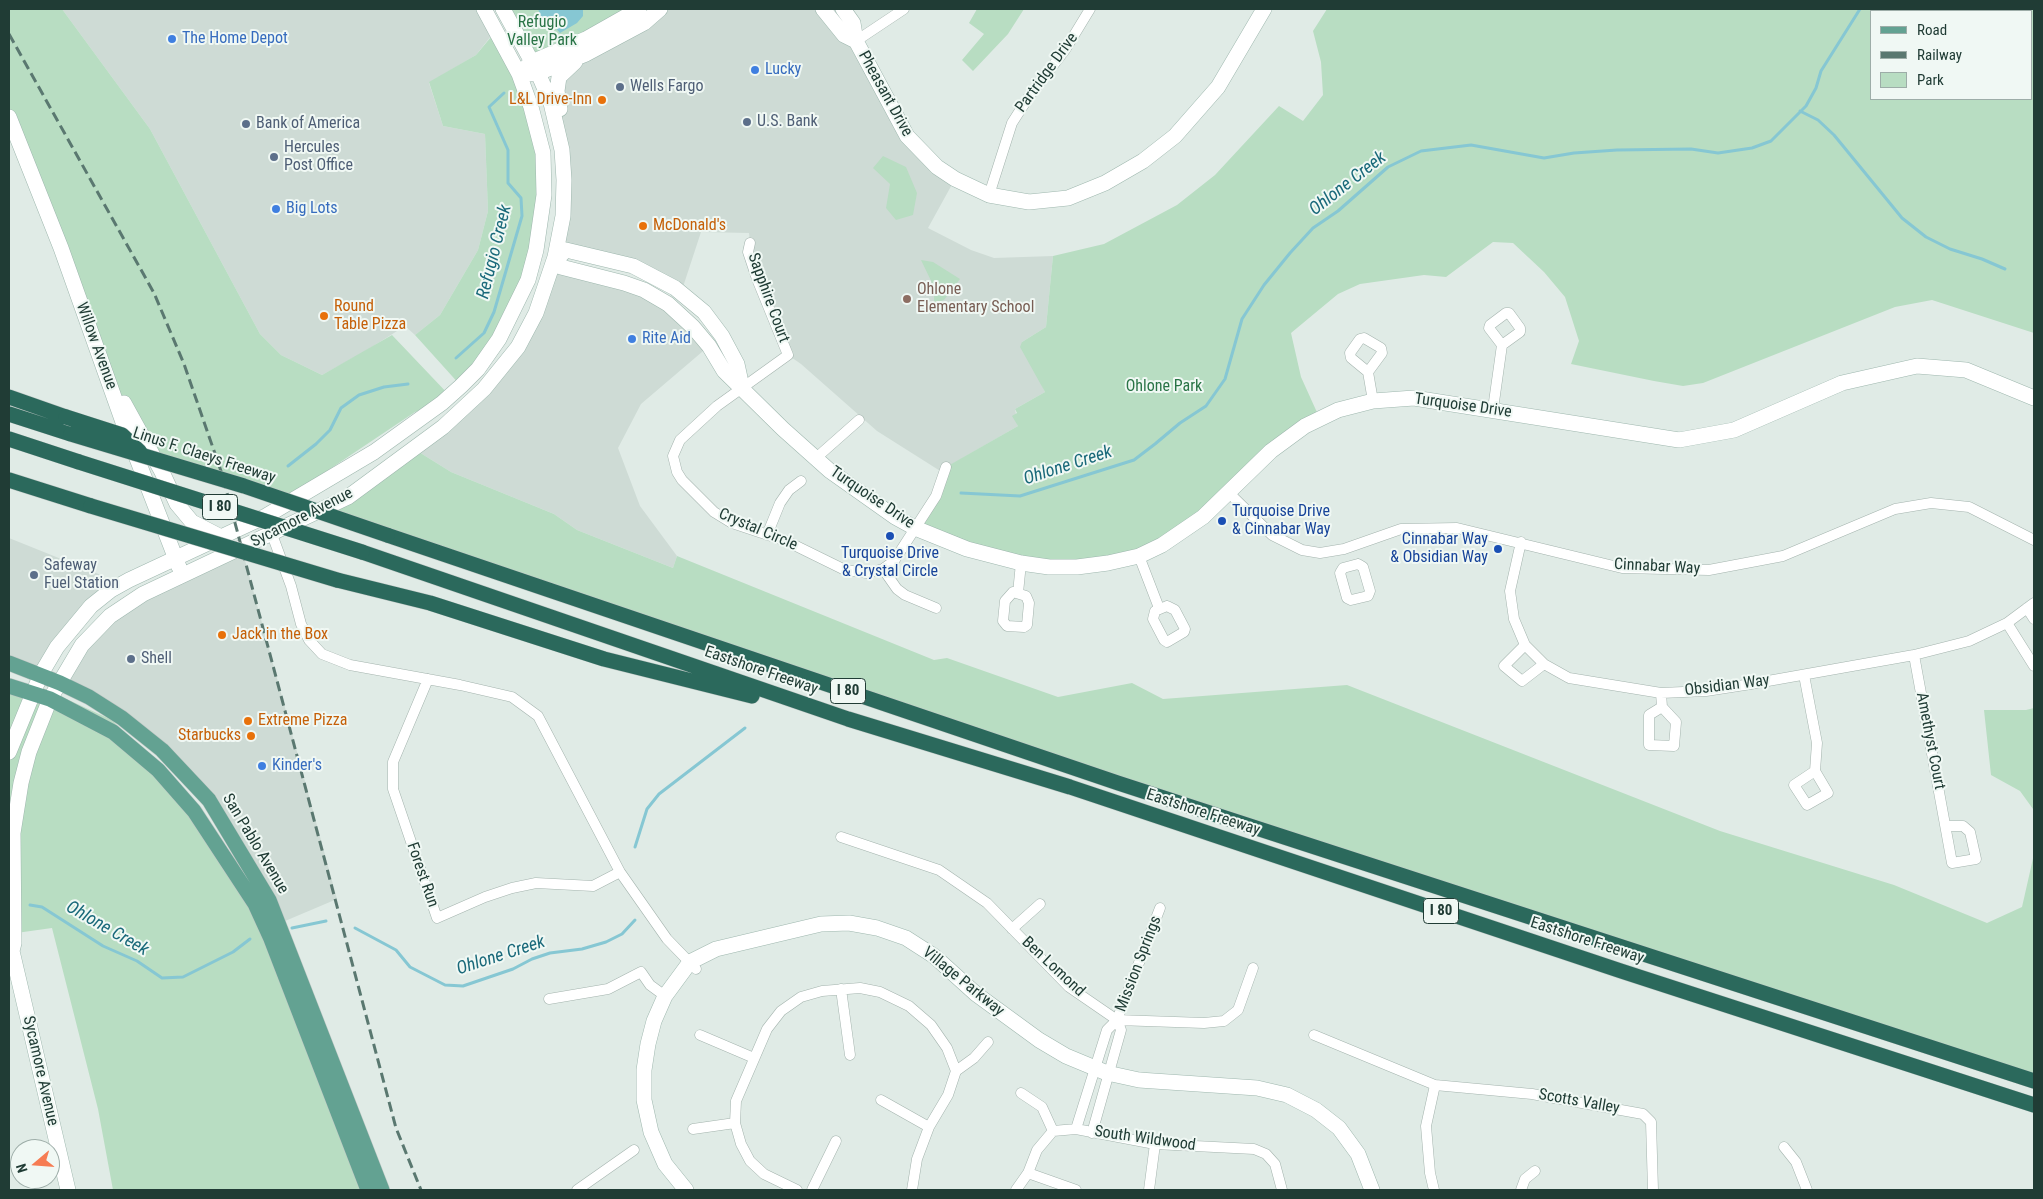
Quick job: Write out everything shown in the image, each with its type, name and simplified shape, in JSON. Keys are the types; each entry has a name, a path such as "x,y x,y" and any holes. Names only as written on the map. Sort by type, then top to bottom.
{"highway":[{"path":"9,397 122,435 143,455"},
{"name":"Linus F. Claeys Freeway","path":"9,414 143,455 387,535"},
{"name":"Eastshore Freeway","path":"9,438 362,552 848,719 1070,787 1631,974 2034,1105"},
{"path":"9,480 337,580 430,603 604,659 848,719"},
{"name":"Eastshore Freeway","path":"387,535 1118,783 2034,1081"}],"main road":[{"name":"San Pablo Avenue","path":"9,663 60,682 106,707 143,733 210,800 269,900 382,1190"},
{"name":"San Pablo Avenue","path":"9,686 50,699 112,732 133,747 158,770 194,811 255,904 271,939 368,1190"}],"street":[{"name":"Sycamore Avenue","path":"9,752 40,674 76,622 104,595 129,580 266,516 374,452 442,403 465,382 478,369 503,331 528,280 536,250 544,187 543,153 531,108 519,74 484,9"},
{"name":"Sycamore Avenue","path":"68,1190 10,950 14,943 11,833 29,752 50,699 82,645 110,616 143,594 348,498 444,427 484,389 518,347 546,288 556,257 563,216 563,165 562,150 551,103 535,68 503,9"},
{"path":"535,68 639,9"},
{"path":"562,150 557,91 559,77 566,68 586,54 644,23 660,9"},
{"name":"Pheasant Drive","path":"823,9 844,35 856,41"},
{"name":"Pheasant Drive","path":"843,9 853,23 856,41 907,136 937,167 955,179 989,195 1029,202 1059,200 1104,183 1143,161 1175,136 1218,86 1264,9"},
{"path":"856,41 904,9"},
{"name":"Partridge Drive","path":"989,195 1012,123 1028,98 1066,50 1090,9"},
{"path":"519,74 586,54"},
{"path":"531,108 543,122 552,158 563,165"},
{"name":"Willow Avenue","path":"9,117 98,348 124,425 182,576"},
{"name":"Sapphire Court","path":"742,387 788,355 757,279 748,252 750,244"},
{"name":"Turquoise Drive","path":"536,250 556,257 560,267 624,283 644,290 668,304 690,324 709,346 724,371 742,387 765,413 863,496 915,528 967,549 1021,563 1078,567 1139,556 1183,533 1229,493 1271,451 1305,426 1338,410 1373,401 1414,398 1493,409 1679,440 1734,430 1842,383 1917,366 1966,370 2034,398"},
{"path":"1493,409 1502,345"},
{"path":"98,348 177,504 192,522 221,537"},
{"path":"1368,372 1373,401"},
{"name":"Crystal Circle","path":"742,387 717,406 680,440 674,449 674,464 682,480 714,512 732,523 807,551 845,570 868,573 883,569"},
{"path":"816,458 859,420"},
{"path":"936,608 905,595 883,569 894,561 936,496 946,467"},
{"path":"767,535 780,503 789,490 801,480"},
{"name":"Cinnabar Way","path":"1229,493 1266,529 1286,544 1302,550 1320,553 1344,549 1401,529 1458,528 1622,568 1709,570 1783,556 1895,509 1930,503 1969,507 2034,540"},
{"path":"266,516 291,586 301,624 309,640 322,654 350,665 512,697 538,716 620,872 667,939 693,965"},
{"name":"Obsidian Way","path":"1521,542 1514,566 1510,591 1514,619 1525,645 1544,664 1569,678 1661,693 1706,691 1914,655 1969,641 2007,623 2031,606"},
{"path":"1344,549 1349,566"},
{"path":"1139,556 1159,608"},
{"path":"1018,593 1021,563"},
{"path":"2031,606 2034,619"},
{"path":"2007,623 2034,666"},
{"path":"1525,645 1504,666 1522,681 1544,664"},
{"name":"Amethyst Court","path":"1914,655 1947,826"},
{"path":"1804,675 1818,743 1815,771"},
{"name":"Forest Run","path":"428,679 393,762 393,789 437,918 485,897 512,888 536,883 593,886 620,872"},
{"path":"1661,693 1662,707"},
{"name":"Ben Lomond","path":"841,837 939,870 987,903 1069,987 1118,1020"},
{"path":"1012,929 1040,904"},
{"name":"Mission Springs","path":"1076,1129 1121,1030 1118,1020 1160,908"},
{"name":"Village Parkway","path":"686,1190 665,1164 651,1132 644,1100 644,1070 648,1044 654,1021 665,996 693,965 716,949 821,924 849,923 877,928 906,938 934,956 1003,1015 1066,1056 1100,1074 1138,1088 1256,1097 1284,1103 1312,1117 1333,1134 1351,1158 1362,1190"},
{"name":"Village Parkway","path":"693,965 672,1000 662,1023 652,1071 652,1090 659,1130 669,1152 698,1190"},
{"path":"1118,1020 1204,1024 1224,1021 1238,1010 1253,968"},
{"path":"550,999 608,989 641,972 650,985 665,996"},
{"path":"797,1190 764,1174 750,1161 741,1144 735,1123 736,1101 767,1029 781,1011 801,997 841,989 860,988 880,992 909,1006 931,1025 947,1048 956,1071"},
{"path":"841,989 850,1056"},
{"path":"700,1035 754,1058"},
{"name":"Scotts Valley","path":"1314,1035 1436,1085 1532,1094 1643,1114 1651,1122 1653,1190"},
{"path":"912,1190 917,1159 929,1127 948,1095 956,1071 974,1058 988,1042"},
{"name":"Village Parkway","path":"1100,1074 1140,1080 1257,1088 1287,1095 1316,1110 1340,1128 1358,1154 1372,1190"},
{"name":"Mission Springs","path":"1092,1133 1100,1074"},
{"path":"1434,1190 1430,1173 1426,1126 1436,1085"},
{"path":"1016,1190 1028,1173 1037,1150 1053,1131 1042,1107 1021,1093"},
{"path":"881,1100 929,1127"},
{"path":"693,1130 735,1123"},
{"name":"South Wildwood","path":"1053,1131 1076,1129 1154,1144 1254,1149 1266,1154 1275,1164 1282,1190"},
{"path":"812,1190 836,1141"},
{"path":"1149,1190 1154,1144"},
{"path":"1784,1147 1796,1162 1806,1190"},
{"path":"577,1190 589,1186 634,1150"},
{"path":"1522,1190 1525,1179 1535,1171"},
{"path":"1028,1173 1076,1190"}],"shaded area":[{"path":"62,9 477,9 491,36 476,55 429,83 443,126 485,134 488,211 478,250 440,315 415,335 405,326 364,352 322,375 281,355 260,334 150,129"},
{"path":"660,9 823,9 844,35 898,121 955,179 928,228 971,250 994,258 1053,256 1046,327 1022,342 1045,392 1015,409 1018,426 947,467 945,474 877,431 801,364 788,355 750,243 749,233 701,232 681,293 675,288 557,248 559,77"},
{"path":"553,265 644,290 709,346 641,404 618,448 640,506 677,556 673,568 577,530 554,514 451,472 414,449 505,365"},
{"path":"9,538 101,575 111,590 41,674 9,663"},
{"path":"243,553 337,899 278,924 255,874 162,750 60,683 110,616"}],"green space":[{"path":"9,9 62,9 150,129 260,334 281,355 322,375 392,335 450,396 442,403 415,412 288,497 143,455 9,117"},
{"name":"Refugio Valley Park","path":"503,9 639,9 532,62"},
{"path":"977,9 1024,9 1008,34 973,71 962,60 984,34 969,23"},
{"name":"Ohlone Park","path":"1327,9 2034,9 2034,333 1932,300 1895,307 1703,383 1683,386 1571,364 1579,341 1565,297 1544,272 1513,243 1493,242 1446,277 1424,275 1360,284 1338,294 1291,333 1301,377 1320,419 1229,493 1139,556 1049,567 915,528 946,467 1018,426 1012,416 1017,413 1015,409 1045,392 1020,347 1022,342 1046,327 1053,256 1104,244 1177,205 1215,175 1279,106 1303,121 1323,95 1321,62 1313,31"},
{"path":"496,31 543,153 528,280 461,386 415,335 440,315 478,250 488,211 485,134 443,126 429,82 476,55"},
{"path":"883,156 906,167 917,193 913,215 896,220 886,208 890,184 873,168"},
{"path":"921,260 933,262 960,279 944,300 934,303 934,287"},
{"path":"414,449 451,472 554,514 577,530 673,568 677,556 934,660 947,658 1058,697 1132,683 1163,699 1347,685 1720,831 1894,885 1987,923 2022,907 2034,854 2034,1081 321,513"},
{"path":"9,680 60,696 112,720 207,817 269,918 372,1190 113,1190 98,1109 52,928 9,934"},
{"path":"2034,708 2034,817 2033,809 2020,791 1991,775 1984,710 2026,710"}],"water":[{"path":"538,9 583,9 583,16 577,23 560,33 553,25 543,22"}],"waterway":[{"name":"Ohlone Creek","path":"961,493 1020,496 1134,460 1180,423 1206,406 1225,379 1242,319 1264,285 1313,228 1338,211 1388,167 1421,151 1471,145 1544,158 1574,153 1617,150 1691,149 1718,153 1752,148 1771,141 1806,106 1816,88 1821,71 1860,9"},
{"name":"Refugio Creek","path":"456,358 484,333 494,312 522,216 521,198 508,183 508,150 489,107 504,93"},
{"path":"1800,111 1818,120 1834,135 1902,218 1926,237 1950,249 1982,259 2005,269"},
{"name":"Refugio Creek","path":"288,466 316,444 330,430 341,408 359,395 384,387 408,384"},
{"name":"Ohlone Creek","path":"635,847 647,809 659,794 745,728"},
{"name":"Ohlone Creek","path":"30,905 42,907 103,946 137,961 162,978 183,977 233,952 250,939"},
{"name":"Ohlone Creek","path":"355,928 396,950 410,967 445,985 463,986 513,969 532,959 550,953 582,949 606,942 622,934 635,920"},
{"name":"Ohlone Creek","path":"292,928 326,921"}],"railway":[{"path":"9,34 154,293 184,364 222,474 396,1128 421,1190"}],"place":[{"name":"The Home Depot","path":"172,39"},
{"name":"Lucky","path":"755,70"},
{"name":"Wells Fargo","path":"620,87"},
{"name":"L&L Drive-Inn","path":"602,100"},
{"name":"U.S. Bank","path":"747,122"},
{"name":"Bank of America","path":"246,124"},
{"name":"Hercules Post Office","path":"274,157"},
{"name":"Big Lots","path":"276,209"},
{"name":"McDonald's","path":"643,226"},
{"name":"Ohlone Elementary School","path":"907,299"},
{"name":"Round Table Pizza","path":"324,316"},
{"name":"Rite Aid","path":"632,339"},
{"name":"Turquoise Drive & Cinnabar Way","path":"1222,521"},
{"name":"Turquoise Drive & Crystal Circle","path":"890,536"},
{"name":"Cinnabar Way & Obsidian Way","path":"1498,549"},
{"name":"Safeway Fuel Station","path":"34,575"},
{"name":"Jack in the Box","path":"222,635"},
{"name":"Shell","path":"131,659"},
{"name":"Extreme Pizza","path":"248,721"},
{"name":"Starbucks","path":"251,736"},
{"name":"Kinder's","path":"262,766"}]}
